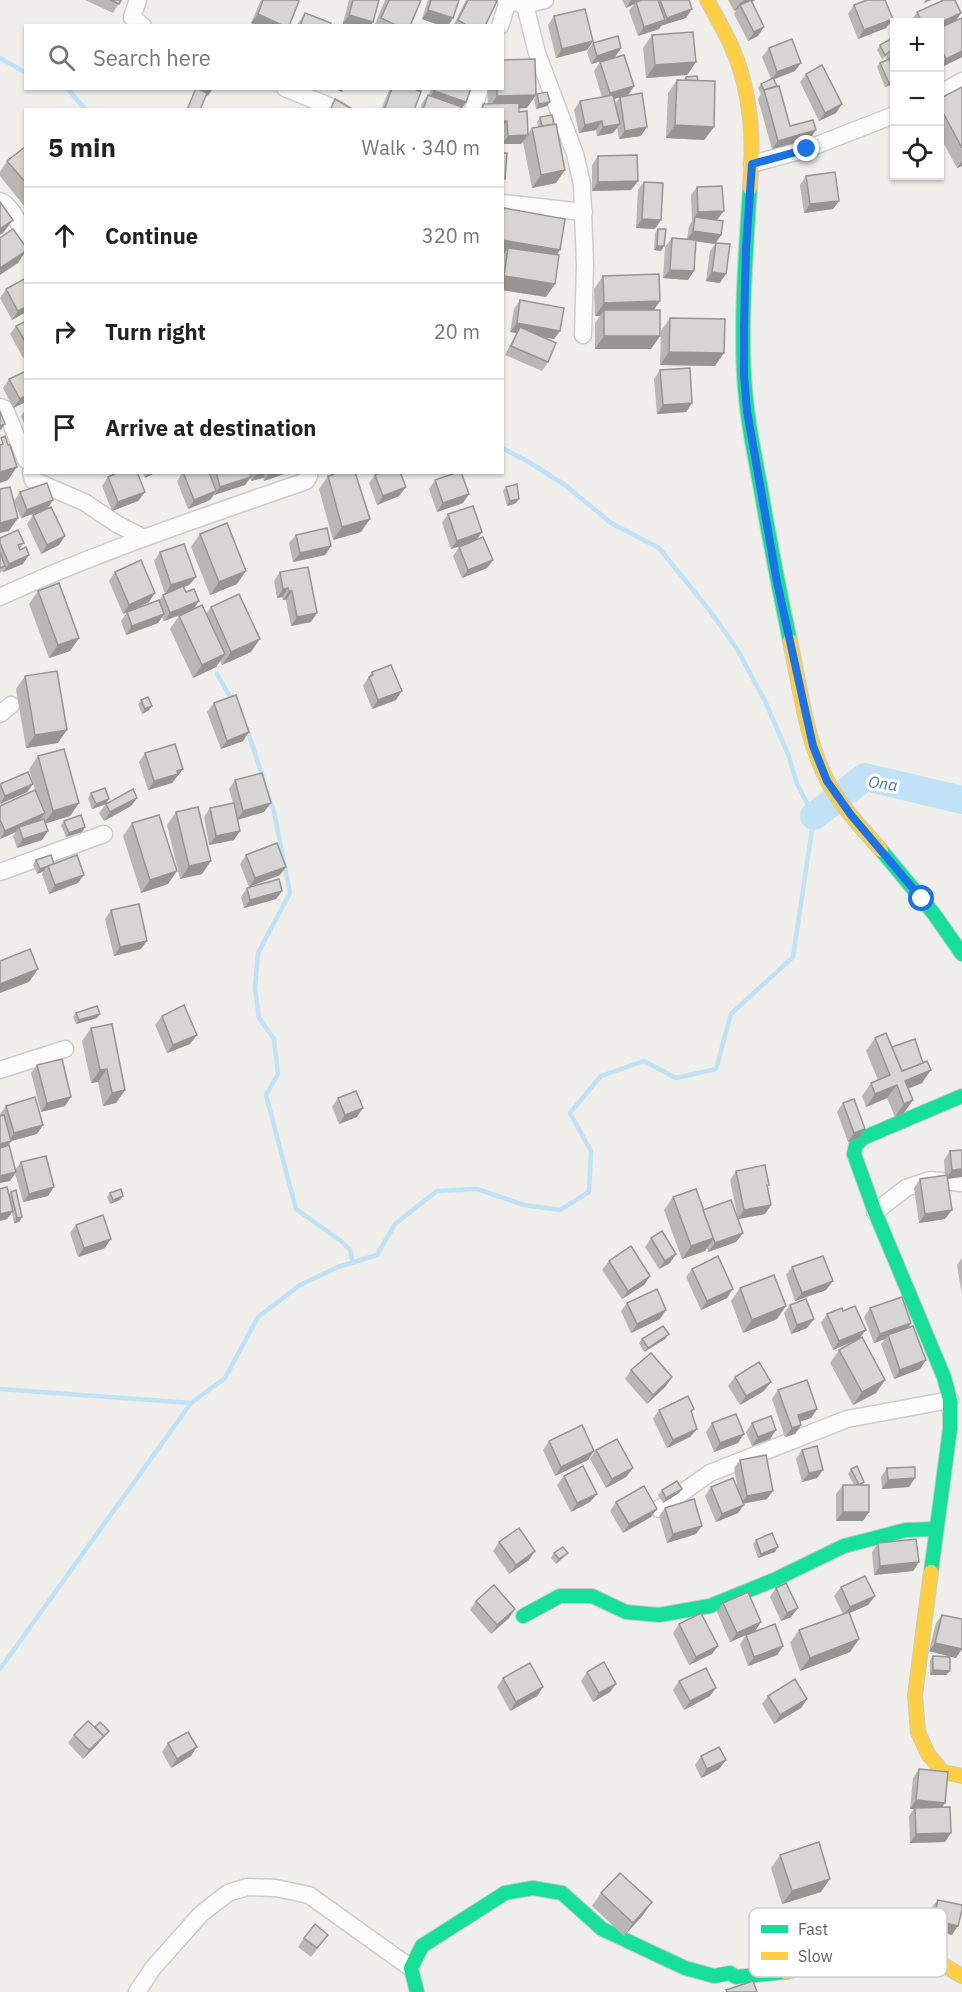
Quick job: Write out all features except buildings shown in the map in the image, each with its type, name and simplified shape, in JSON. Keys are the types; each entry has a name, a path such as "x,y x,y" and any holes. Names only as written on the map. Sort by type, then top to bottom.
{"street":[{"path":"138,0 132,17 141,24"},
{"path":"513,2 545,0"},
{"path":"707,0 733,50 743,80 751,133 752,164 746,249 744,329 747,411 780,593 813,746 827,781 851,815 934,914 962,954"},
{"path":"501,24 513,2"},
{"path":"513,2 537,53 575,154 582,184 584,212 583,335"},
{"path":"944,91 962,81"},
{"path":"290,90 334,108"},
{"path":"474,108 479,90"},
{"path":"752,164 807,149 890,117"},
{"path":"0,201 4,202 12,212 24,233"},
{"path":"504,203 584,212"},
{"path":"0,406 5,409 24,455"},
{"path":"31,474 33,480 84,502 117,524 144,538"},
{"path":"0,597 74,564 306,481 308,474"},
{"path":"0,872 104,834"},
{"path":"0,1070 65,1049"},
{"path":"962,1096 875,1132 856,1145 854,1154 875,1212 944,1377 950,1400 950,1429 915,1695 918,1732 928,1754 944,1772 962,1776"},
{"path":"875,1212 906,1188 930,1180 962,1183"},
{"path":"659,1509 710,1473 847,1419 950,1400"},
{"path":"523,1616 560,1596 592,1596 626,1612 659,1615 710,1606 774,1580 844,1546 906,1530 936,1529"},
{"path":"136,1992 153,1968 201,1914 228,1893 247,1887 276,1888 309,1894 411,1968 417,1992"},
{"path":"411,1968 422,1946 506,1893 533,1888 562,1893 602,1929 685,1968 714,1976 730,1973 736,1977 749,1976"},
{"path":"947,1967 962,1976"}],"waterway":[{"path":"0,58 24,72"},
{"path":"69,90 84,108"},
{"path":"0,1669 191,1403 225,1378 258,1317 300,1285 338,1267 377,1255 395,1224 437,1191 477,1189 524,1205 560,1210 589,1192 591,1151 570,1113 601,1076 644,1061 676,1078 716,1069 731,1014 793,957 814,816 797,784 788,754 765,701 737,649 710,611 659,548 611,523 565,485 504,449"},
{"path":"217,674 232,700"},
{"path":"247,729 263,778"},
{"name":"Ona","path":"814,816 865,777 962,800"},
{"path":"267,792 274,812 290,893 258,953 255,988 259,1018 274,1039 278,1074 266,1095 296,1209 341,1241 350,1250 353,1263"},
{"path":"0,1389 191,1403"}],"traffic: fast":[{"path":"750,188 744,305 745,389 752,443 790,641"},
{"path":"881,850 934,914 962,954"},
{"path":"931,1572 950,1429 950,1400 944,1377 875,1212 854,1154 856,1145 863,1138 962,1096"},
{"path":"523,1616 560,1596 592,1596 626,1612 659,1615 710,1606 774,1580 844,1546 906,1530 936,1529"},
{"path":"417,1992 411,1968 422,1946 505,1893 533,1888 562,1893 602,1929 685,1968 714,1976 730,1973 736,1977 749,1976"}],"traffic: slow":[{"path":"707,0 730,44 744,83 750,118 752,153 750,188"},
{"path":"790,641 809,730 820,764 838,799 881,850"},
{"path":"931,1572 915,1695 918,1732 928,1754 943,1772 962,1776"},
{"path":"947,1967 962,1976"}],"route":[{"path":"807,149 752,164 746,249 744,329 747,411 777,582 813,746 827,781 851,815 922,899"}]}
